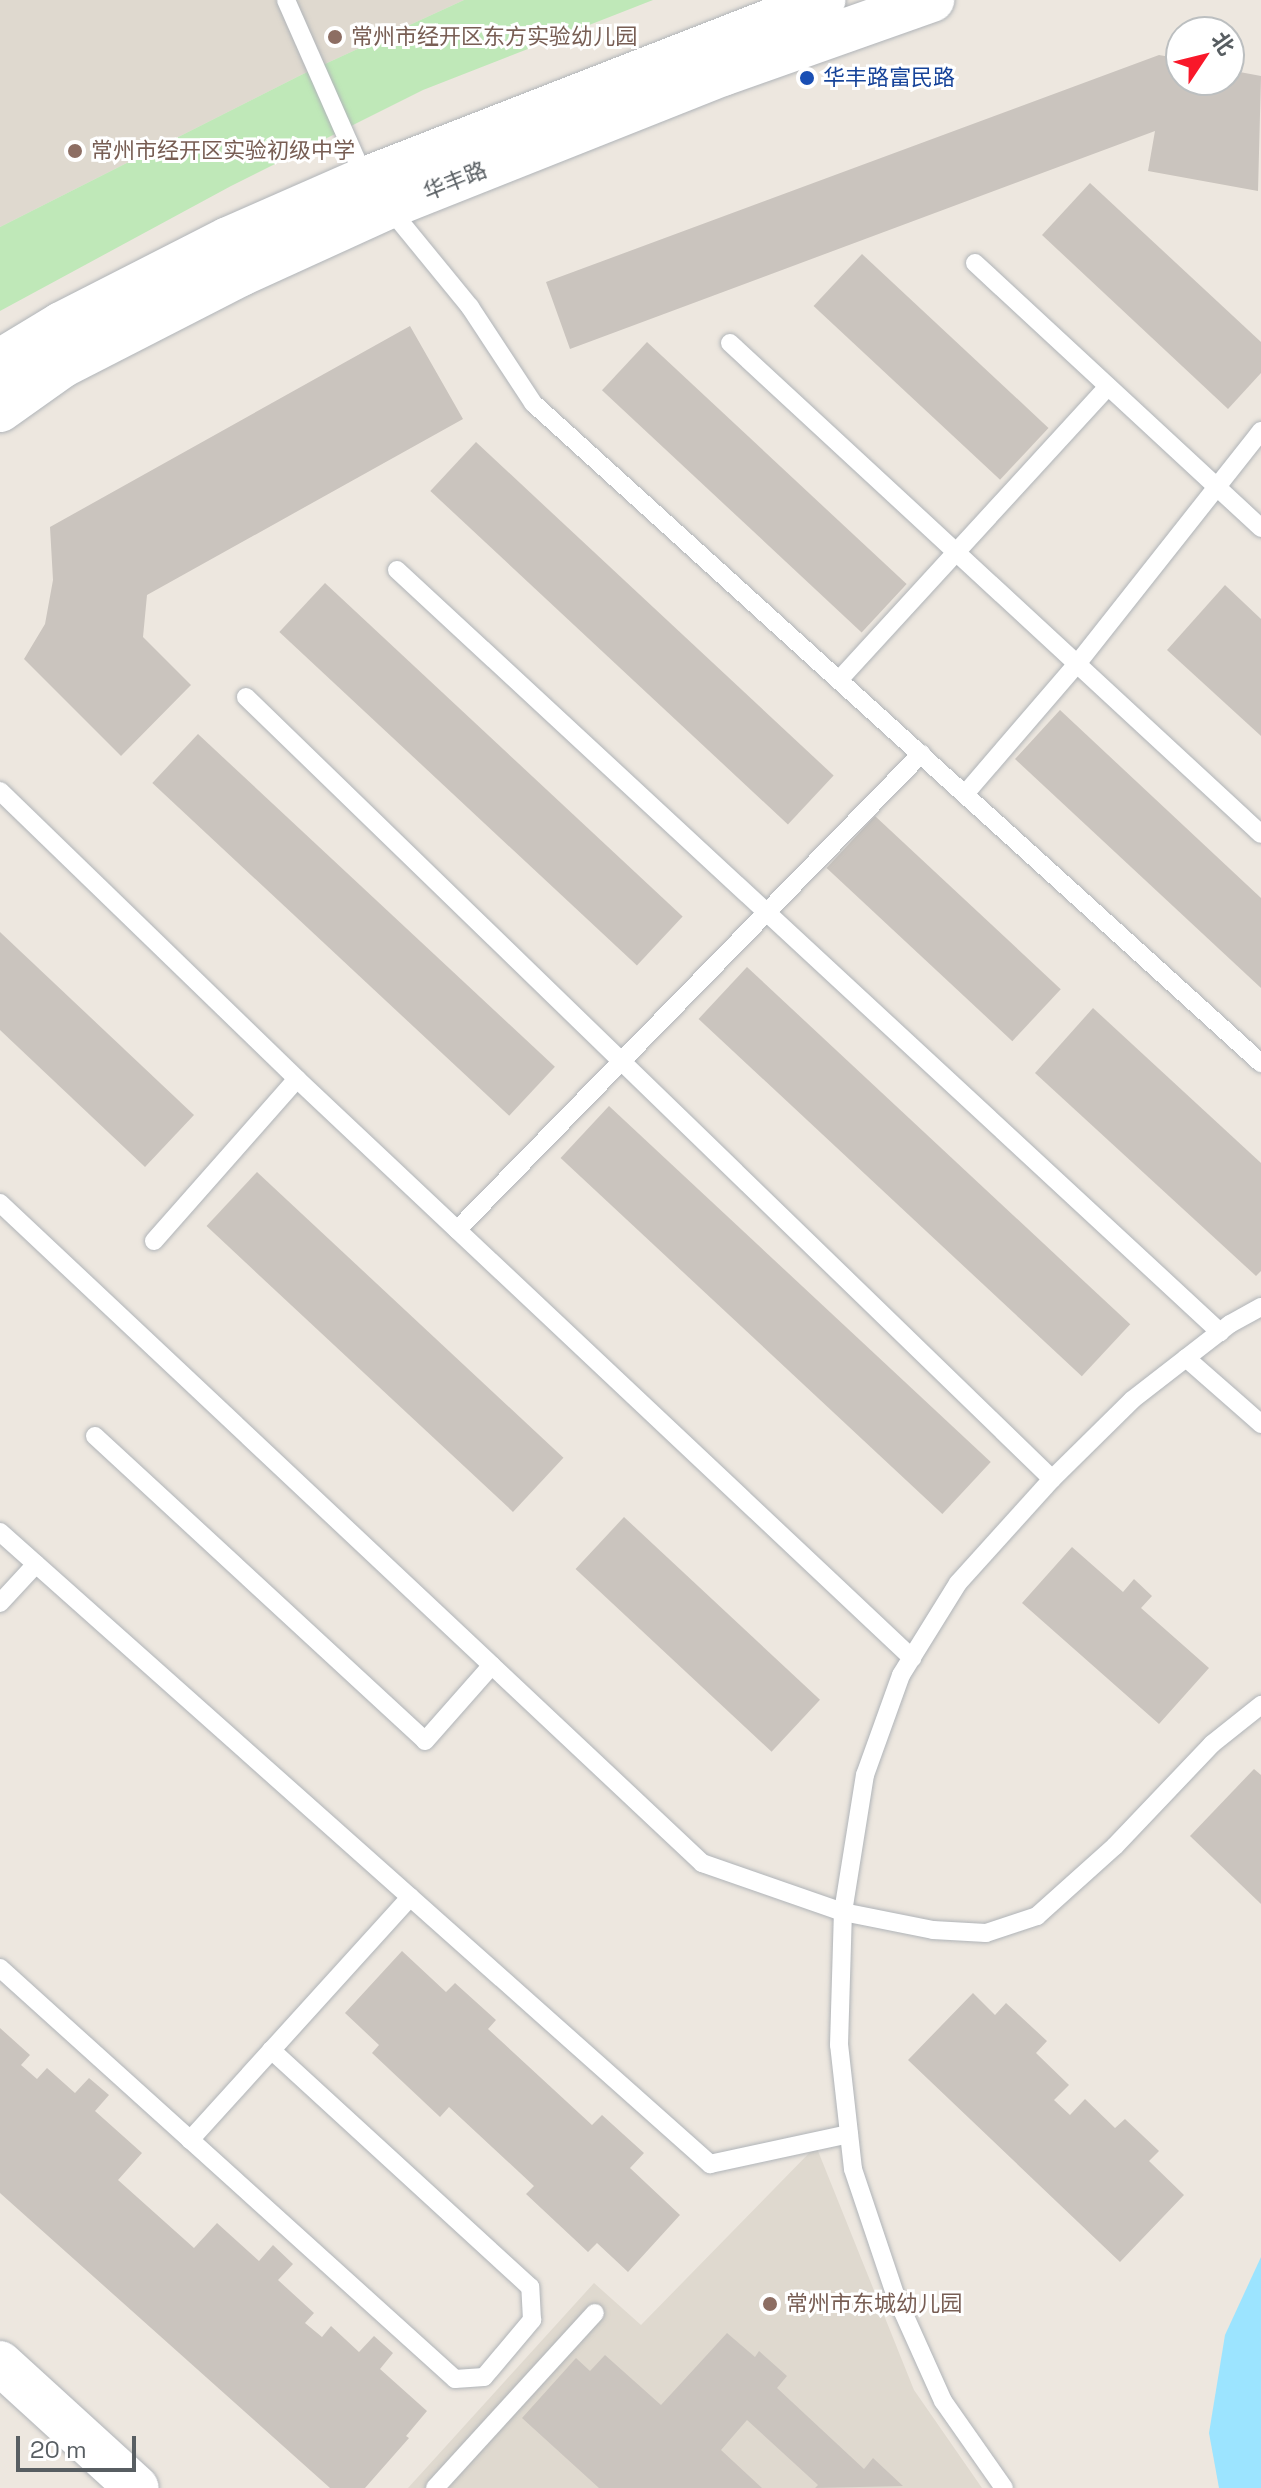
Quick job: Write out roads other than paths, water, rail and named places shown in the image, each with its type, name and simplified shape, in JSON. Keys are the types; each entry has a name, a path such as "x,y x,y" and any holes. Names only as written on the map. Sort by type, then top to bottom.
{"street":[{"name":"华丰路","path":"0,410 62,366 241,274 377,193 823,0"},
{"name":"华丰路","path":"0,361 61,324 228,239 377,193 932,0"},
{"path":"0,2363 137,2488"}],"lane":[{"path":"286,0 377,193 470,307 533,403 1261,1063"},
{"path":"975,263 1261,528"},
{"path":"730,343 1261,834"},
{"path":"839,680 1108,386"},
{"path":"965,794 1077,664 1261,431"},
{"path":"397,570 1220,1332"},
{"path":"246,697 1052,1479"},
{"path":"457,1230 921,754"},
{"path":"0,791 297,1079 912,1658"},
{"path":"154,1241 297,1079"},
{"path":"0,1203 702,1863 843,1912 933,1930 986,1933 1037,1916 1115,1846 1212,1744 1261,1705"},
{"path":"1004,2488 943,2401 895,2294 853,2169 839,2045 843,1912 865,1775 901,1675 958,1583 1052,1479 1132,1400 1220,1332 1261,1307"},
{"path":"1186,1358 1261,1424"},
{"path":"95,1436 425,1741 492,1665"},
{"path":"0,1532 710,2164 849,2134"},
{"path":"0,1603 36,1564"},
{"path":"190,2140 410,1897"},
{"path":"0,1968 455,2379 484,2377 532,2320 530,2287 271,2050"},
{"path":"435,2488 595,2313"}],"water":[{"path":"1261,2257 1261,2488 1219,2488 1209,2433 1225,2335"}],"place":[{"name":"常州市经开区东方实验幼儿园","path":"335,37"},
{"name":"华丰路富民路","path":"807,78"},
{"name":"常州市经开区实验初级中学","path":"75,151"},
{"name":"常州市东城幼儿园","path":"770,2304"}]}
